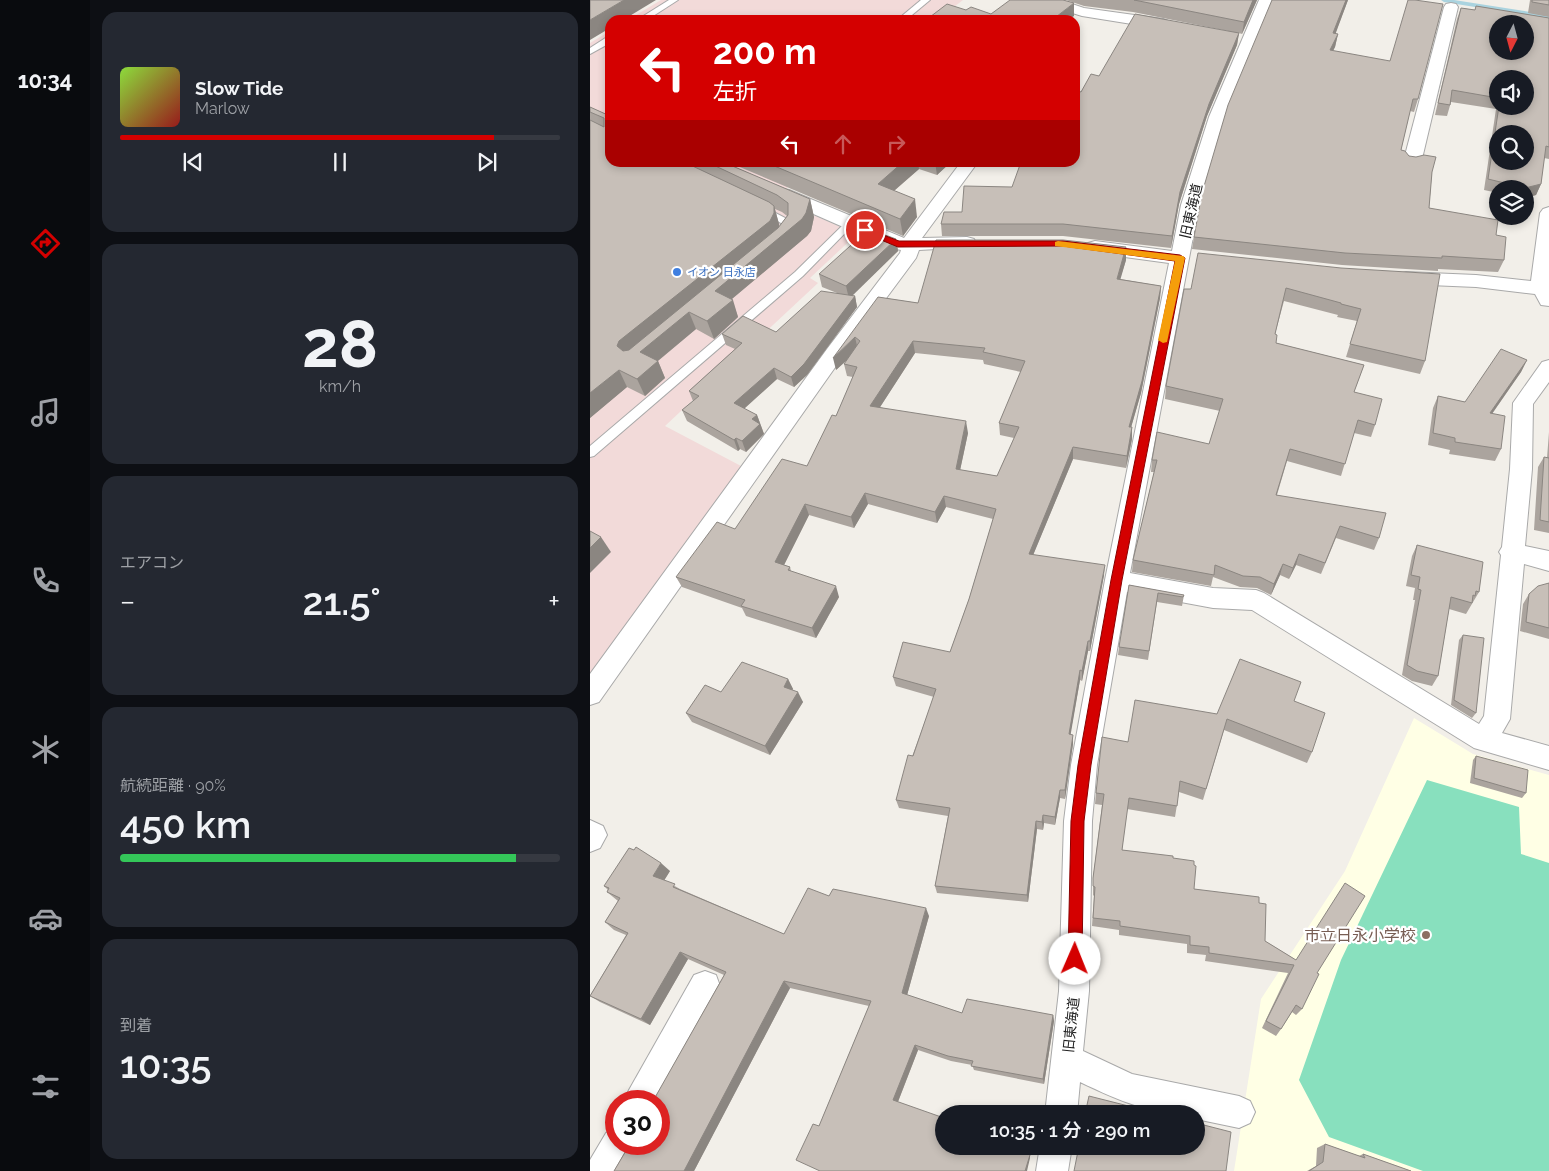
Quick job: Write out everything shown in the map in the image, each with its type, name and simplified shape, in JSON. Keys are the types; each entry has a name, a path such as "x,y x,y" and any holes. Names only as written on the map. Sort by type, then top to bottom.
{"street":[{"path":"1045,0 1074,15"},
{"name":"旧東海道","path":"1062,1105 1074,992 1078,821 1084,765 1117,580 1187,257 1190,205 1239,39 1266,0"},
{"path":"1412,163 1456,8 1434,4"},
{"path":"1080,17 1181,27"},
{"path":"590,694 834,354 909,254 912,238 966,167"},
{"path":"764,187 898,244 986,243"},
{"path":"1385,277 1546,292 1549,212"},
{"path":"1078,245 1187,257"},
{"path":"1484,740 1496,720 1511,552 1521,469 1523,403 1549,367"},
{"path":"1511,552 1549,561"},
{"path":"1117,580 1204,596 1256,600 1484,740 1549,758"},
{"path":"590,833 593,835 590,839"},
{"path":"646,1090 705,986"},
{"path":"1067,1060 1130,1089 1239,1112"},
{"path":"602,1171 611,1155"},
{"path":"1052,1171 1055,1155"}],"lane":[{"path":"649,15 674,0"},
{"path":"907,15 926,0"},
{"path":"590,52 605,42"},
{"path":"751,204 778,216 786,222 786,231 779,242"},
{"path":"590,453 799,274 848,224"}],"shaded area":[{"path":"661,0 963,0 944,15 636,15"},
{"path":"605,34 605,167 814,167 774,198 857,234 810,278 818,283 665,426 741,466 590,681 590,43"},
{"name":"市立日永小学校","path":"1414,718 1473,754 1549,775 1549,1171 1234,1171 1261,999 1345,871"}],"green space":[{"name":"市立日永小学校","path":"1427,780 1519,807 1521,854 1549,863 1549,1171 1423,1171 1329,1137 1299,1080 1341,960"}],"building":[{"path":"590,0 624,0 590,20"},
{"path":"1010,0 1063,0 1074,3 1058,15 933,15 947,4 966,10 971,7 991,14"},
{"path":"1134,0 1253,0 1244,22"},
{"path":"1272,0 1346,0 1333,33 1338,34 1330,50 1390,61 1408,0 1443,4 1418,99 1413,99 1401,150 1405,151 1409,156 1424,155 1436,157 1432,172 1429,208 1489,218 1489,225 1497,225 1496,235 1506,237 1504,260 1345,253 1194,237 1202,193 1228,105"},
{"path":"1532,0 1549,0 1549,5 1532,2"},
{"path":"1476,6 1531,15 1489,15 1489,60 1534,60 1534,16 1549,18 1549,147 1546,146 1541,184 1534,186 1534,180 1488,179 1489,170 1534,170 1534,125 1496,125 1498,115 1534,115 1534,70 1489,70 1489,96 1452,90 1450,105 1438,103 1461,8 1475,10"},
{"path":"1135,14 1239,33 1209,104 1180,192 1172,236 1063,224 941,224 944,212 962,212 964,186 1012,187 1019,167 1080,167 1080,92 1091,74 1099,76"},
{"name":"イオン 日永店","path":"590,107 605,114 605,167 695,167 774,206 774,213 770,221 619,341 617,346 623,351 629,350 778,228 788,215 788,203 777,195 718,167 735,167 810,199 802,219 715,291 733,300 707,321 689,312 640,352 658,361 637,379 619,370 590,393 590,120 604,127 604,118 590,112"},
{"path":"777,167 897,167 878,184 915,199 900,219"},
{"path":"869,229 896,239 846,286 819,274"},
{"path":"936,240 1063,240 1126,247 1117,279 1161,286 1142,381 1129,427 1132,427 1127,456 1073,447 1029,554 1105,565 1090,641 1088,641 1082,671 1080,670 1069,734 1073,735 1065,790 1060,790 1055,817 1043,815 1042,822 1036,821 1027,895 935,886 950,808 896,800 908,755 913,756 936,689 893,677 903,642 950,652 969,599 996,509 944,496 935,512 865,493 851,517 805,504 775,562 790,567 788,570 836,586 812,628 741,606 745,600 676,577 717,522 735,529 782,459 807,466 832,415 836,416 857,367 844,364 860,341 855,337 833,358 878,297 918,303","holes":["913,341 985,348 983,352 1025,361 999,423 1019,427 997,476 956,469 966,421 870,406"]},
{"path":"1198,253 1341,268 1440,274 1425,361 1350,344 1361,309 1286,288 1275,334 1277,335 1276,343 1364,365 1354,392 1382,399 1375,425 1358,420 1345,464 1290,449 1276,495 1386,513 1379,538 1340,526 1325,563 1299,554 1293,568 1283,564 1274,584 1260,577 1243,576 1215,565 1214,575 1133,560 1157,460 1152,460 1157,432 1209,444 1223,399 1166,386 1184,289 1191,289"},
{"path":"821,291 855,296 804,364 791,377 774,368 734,403 757,415 752,419 760,424 742,441 736,438 734,440 682,410 699,396 689,391 742,343 722,334 743,316 776,332"},
{"path":"1501,349 1527,360 1490,413 1505,416 1501,449 1455,442 1455,438 1433,433 1438,396 1465,402"},
{"path":"1544,457 1549,458 1549,522 1540,520"},
{"path":"590,531 601,537 590,548"},
{"path":"1417,545 1483,562 1479,592 1476,591 1475,596 1473,595 1472,603 1451,597 1438,676 1417,671 1407,665 1421,590 1418,589 1420,577 1411,575"},
{"path":"1549,583 1549,628 1526,622 1529,594 1538,586"},
{"path":"1129,585 1184,595 1183,597 1158,593 1149,651 1119,647"},
{"path":"1463,635 1484,638 1476,713 1454,700"},
{"path":"1240,659 1301,682 1294,701 1325,713 1312,752 1227,719 1206,789 1180,781 1177,806 1129,798 1122,850 1173,856 1173,858 1194,861 1196,866 1194,889 1259,897 1259,903 1266,904 1265,941 1296,960 1345,883 1365,896 1317,973 1319,974 1302,1009 1296,1005 1281,1029 1266,1021 1294,965 1209,953 1209,947 1190,945 1190,936 1120,926 1120,921 1093,918 1095,887 1093,886 1093,878 1104,794 1096,793 1102,737 1128,742 1135,700 1217,714"},
{"path":"742,662 788,679 784,687 798,692 765,746 686,713 705,685 721,692"},
{"path":"1476,756 1528,770 1526,793 1474,778"},
{"path":"636,847 661,863 653,876 675,884 673,887 784,934 808,888 829,896 833,889 926,908 902,993 962,1013 967,999 1053,1015 1043,1079 971,1066 973,1061 948,1056 915,1045 893,1100 935,1115 935,1155 1030,1155 1025,1171 820,1171 796,1160 813,1124 819,1126 871,1001 784,981 684,1171 614,1171 623,1155 670,1155 670,1090 659,1090 726,972 680,952 641,1019 590,996 628,933 605,922 620,898 607,892 609,888 604,886 629,848 634,850"},
{"path":"1089,1096 1124,1105 1087,1105"},
{"path":"1205,1125 1231,1132 1226,1171 1074,1171 1077,1155 1205,1155"},
{"path":"1325,1144 1365,1158 1363,1154 1411,1171 1309,1171 1323,1162"}],"waterway":[{"path":"1444,0 1549,17"}],"slow traffic":[{"path":"1058,244 1180,258 1163,340"}],"place":[{"name":"イオン 日永店","path":"677,272"},
{"name":"市立日永小学校","path":"1426,935"}],"route":[{"path":"865,230 898,244 1063,244 1180,258 1117,580 1084,765 1078,821 1075,888 1075,959"}]}
